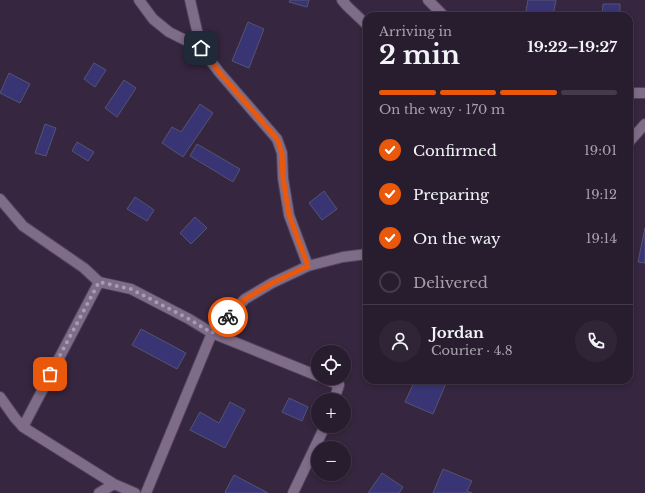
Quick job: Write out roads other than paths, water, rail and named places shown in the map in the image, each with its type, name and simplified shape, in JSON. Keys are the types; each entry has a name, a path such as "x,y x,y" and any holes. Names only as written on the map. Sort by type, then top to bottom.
{"street":[{"path":"139,0 153,19 169,32 201,48"},
{"path":"190,0 201,48 219,72 277,139 282,153 283,178 289,215 308,266"},
{"path":"342,0 363,21"},
{"path":"428,0 440,12"},
{"path":"633,93 645,93"},
{"path":"633,138 645,124"},
{"path":"0,199 23,226 84,268 99,282 131,289 189,319 212,333 311,373"},
{"path":"146,493 212,333 245,299 272,283 308,266 343,256 363,254"},
{"path":"23,427 99,282"},
{"path":"0,397 14,418 23,427 114,484 135,493"},
{"path":"293,493 321,433"},
{"path":"99,493 114,484"}]}
